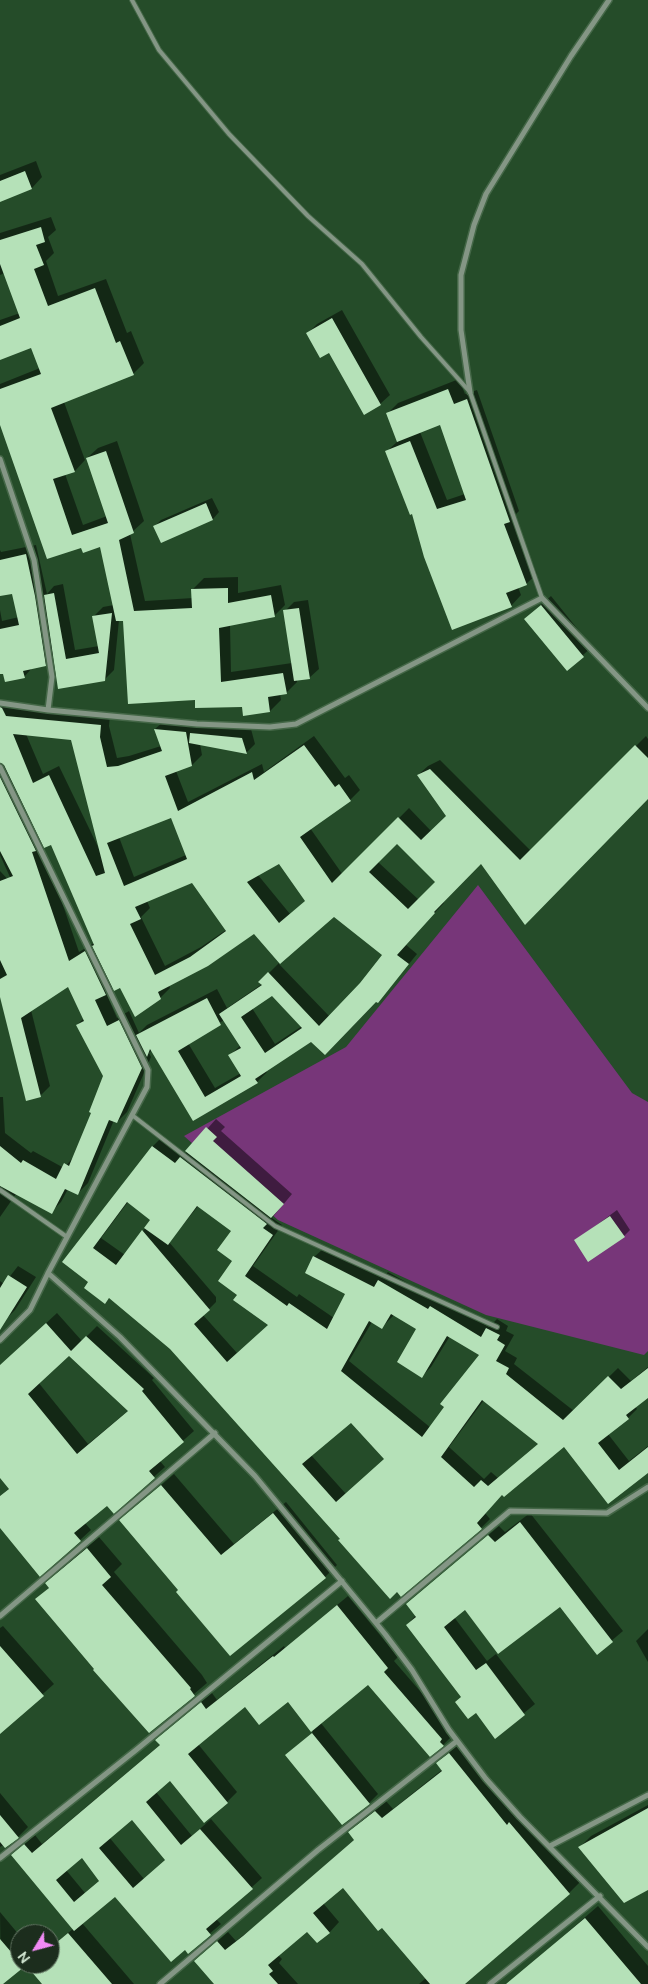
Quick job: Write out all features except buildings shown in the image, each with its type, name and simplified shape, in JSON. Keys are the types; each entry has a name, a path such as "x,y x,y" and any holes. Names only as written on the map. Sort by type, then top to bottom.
{"street":[{"path":"470,392 461,330 460,275 474,225 486,194 571,56 609,0"},
{"path":"0,459 34,560 52,677 48,710"},
{"path":"0,703 48,710 197,724 270,726 296,724 542,598 648,708"},
{"path":"0,766 148,1070 148,1087 30,1310 0,1340"},
{"path":"48,1273 120,1337 256,1476 376,1622 412,1670 457,1741 486,1779 648,1947"},
{"path":"0,1616 215,1433"},
{"path":"376,1622 510,1511 607,1513 648,1487"},
{"path":"0,1858 136,1750 342,1581"},
{"path":"160,1984 318,1850 457,1741"},
{"path":"550,1846 648,1795"},
{"path":"490,1984 600,1896"}],"lane":[{"path":"132,0 159,50 229,134 308,216 362,264 421,337 470,392 542,598"},
{"path":"132,1115 275,1226 497,1327"},
{"path":"0,1190 67,1237"}],"shaded area":[{"path":"478,885 632,1093 648,1102 648,1351 644,1355 486,1315 278,1220 184,1136 346,1047"}]}
